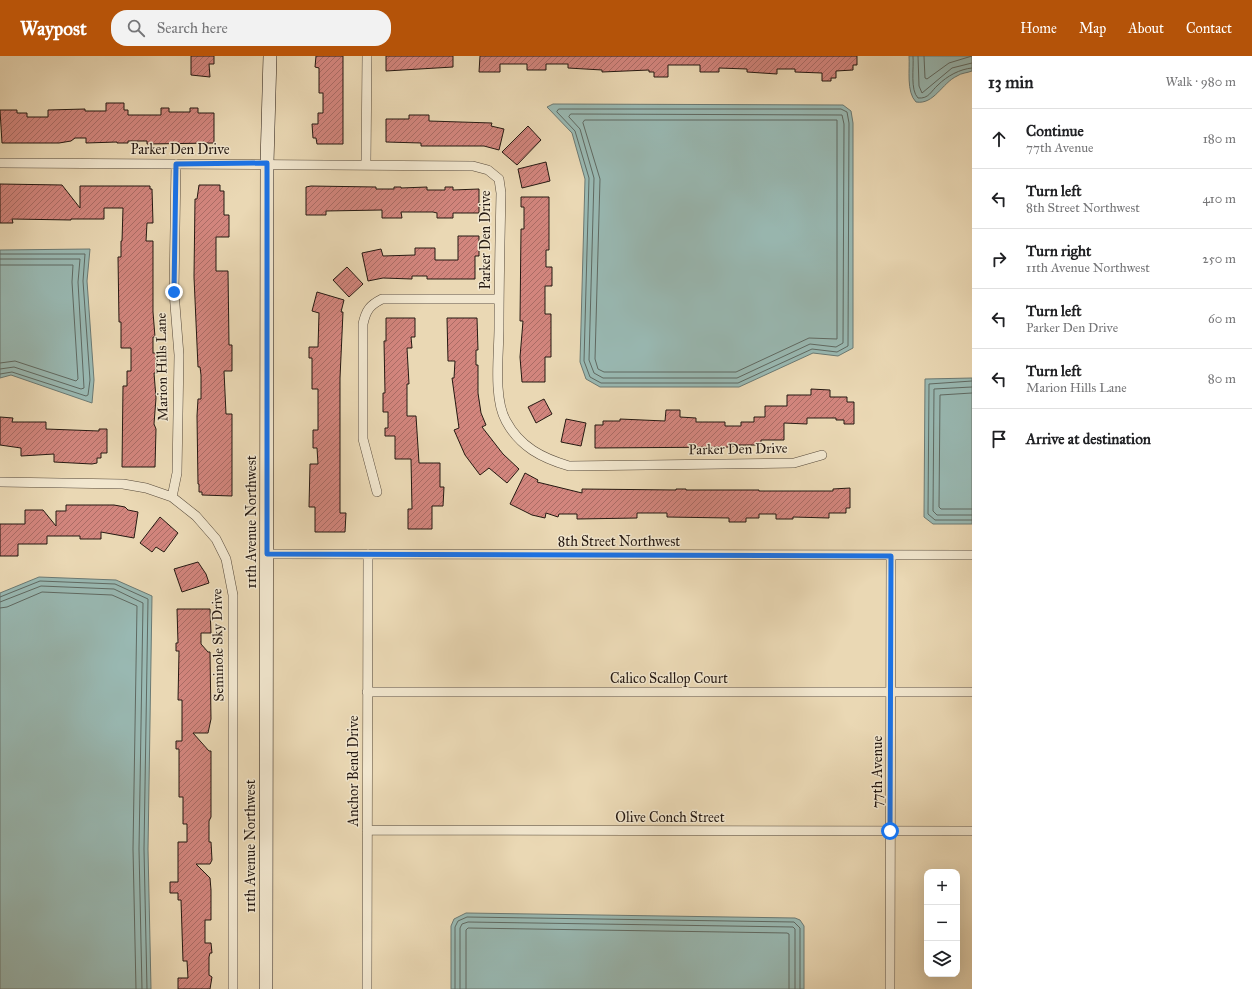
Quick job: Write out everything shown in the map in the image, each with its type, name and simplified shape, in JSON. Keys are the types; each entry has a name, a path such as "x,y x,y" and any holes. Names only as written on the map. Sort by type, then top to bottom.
{"street":[{"name":"11th Avenue Northwest","path":"266,989 267,163 270,56"},
{"path":"366,164 367,56"},
{"name":"Parker Den Drive","path":"0,162 366,164 473,166 488,170 499,179 501,194 498,371 500,405 506,421 517,437 528,448 547,459 568,466 786,463 822,455"},
{"name":"Marion Hills Lane","path":"172,497 177,473 179,355 174,292 176,164"},
{"path":"377,492 363,439 363,324 366,313 371,305 382,299 499,299"},
{"name":"Seminole Sky Drive","path":"0,482 123,484 146,488 172,497 196,516 216,539 226,559 233,595 233,989"},
{"name":"8th Street Northwest","path":"267,554 972,555"},
{"name":"Anchor Bend Drive","path":"367,989 368,554"},
{"name":"77th Avenue","path":"890,989 891,556"},
{"name":"Calico Scallop Court","path":"367,692 972,692"},
{"name":"Olive Conch Street","path":"367,830 972,831"}],"water":[{"path":"909,56 972,56 972,71 960,74 952,79 928,100 916,102 911,92 909,80"},
{"path":"553,104 843,105 851,111 853,123 853,348 838,356 813,353 739,387 600,387 586,379 580,362 585,179 572,133 547,107"},
{"path":"90,249 87,281 94,380 92,403 11,375 0,378 0,250"},
{"path":"972,378 972,524 933,524 924,517 925,379"},
{"path":"39,577 116,580 152,596 148,849 151,989 0,989 0,593"},
{"path":"466,913 795,918 800,920 804,926 804,989 451,989 451,926 454,919"}],"building":[{"path":"191,56 214,56 214,64 209,64 210,77 191,75"},
{"path":"316,56 343,56 343,144 317,144 316,138 313,138 312,124 318,124 318,113 323,113 323,93 319,93 319,68 315,67"},
{"path":"386,56 453,56 453,67 386,71"},
{"path":"480,56 857,56 857,65 853,65 853,70 836,71 836,78 831,78 831,81 822,81 822,73 795,72 795,69 777,69 777,74 747,72 747,69 719,68 719,72 700,72 700,65 668,65 668,77 654,77 654,72 649,72 649,70 602,72 602,70 568,68 568,64 546,64 546,70 527,70 527,64 500,64 500,72 479,72"},
{"path":"106,103 124,103 124,110 128,110 128,115 161,115 161,108 169,108 169,112 190,112 190,108 198,108 198,113 214,113 214,143 147,144 147,141 128,141 128,143 86,143 86,138 75,138 71,141 59,143 2,143 0,110 17,110 17,113 27,113 27,117 48,117 48,110 85,109 85,111 106,111"},
{"path":"409,115 429,115 429,121 492,123 491,126 504,129 499,150 484,146 421,146 421,143 386,142 386,119 409,119"},
{"path":"528,126 541,140 517,165 502,152"},
{"path":"546,162 550,181 522,188 518,169"},
{"path":"0,184 62,185 80,208 80,186 150,186 150,189 152,189 153,223 147,223 146,241 153,241 153,312 155,337 153,337 153,353 156,353 156,373 154,373 156,398 154,424 156,429 155,467 122,467 123,386 127,386 127,371 131,371 131,348 121,348 121,322 119,322 118,257 121,257 123,208 104,208 104,219 12,219 13,223 0,223"},
{"path":"199,185 220,185 220,191 224,191 224,215 229,215 229,237 216,237 216,271 228,271 229,345 232,345 232,371 224,371 226,414 232,414 232,496 202,495 202,492 199,492 198,484 197,416 198,399 201,399 201,375 200,367 198,367 194,277 195,199 197,199"},
{"path":"306,187 376,187 376,189 394,189 394,187 427,187 427,190 445,190 445,187 453,187 453,190 479,189 479,213 453,213 453,218 437,218 437,213 433,212 401,212 402,218 382,218 382,210 326,211 326,215 306,215"},
{"path":"521,197 549,197 549,250 546,250 546,267 552,267 552,286 545,286 545,314 551,314 551,357 545,357 545,382 522,382 520,357 523,321 520,321 521,229 524,229 524,207 521,207"},
{"path":"458,236 479,236 479,256 475,256 475,279 427,279 427,276 412,276 412,279 383,278 368,281 362,253 381,249 383,256 415,255 415,248 435,248 435,260 458,260"},
{"path":"347,267 363,284 349,297 333,280"},
{"path":"317,292 344,300 341,312 343,312 340,378 340,513 346,513 345,532 315,532 315,507 309,507 310,464 318,464 317,448 313,448 313,430 318,430 318,389 312,389 312,358 309,358 309,347 318,347 319,313 312,311"},
{"path":"386,318 415,318 415,337 411,337 412,348 407,348 409,384 407,384 407,416 416,416 419,463 440,463 440,487 444,487 443,506 432,506 432,529 408,529 408,509 412,509 411,459 395,459 395,436 385,436 385,428 388,428 388,412 383,412 383,393 385,393 384,341 386,341"},
{"path":"447,318 477,318 478,350 476,350 476,365 478,365 478,393 481,413 486,425 482,427 503,454 519,469 507,483 489,468 480,475 465,455 454,430 459,428 452,378 454,378 455,361 448,361"},
{"path":"811,389 830,390 830,397 847,397 847,402 854,402 854,424 844,424 844,420 836,420 836,418 807,418 807,424 784,423 784,440 761,440 761,445 733,445 733,447 595,448 595,425 603,425 603,421 620,421 620,419 665,421 666,410 680,410 680,417 696,418 696,422 725,422 725,426 741,426 741,422 754,422 754,417 765,417 765,406 787,406 787,395 811,395"},
{"path":"544,399 552,414 536,423 528,407"},
{"path":"0,417 13,418 12,422 46,422 46,429 99,431 99,429 107,429 107,453 101,453 101,458 97,458 97,463 92,464 54,462 54,454 21,456 21,448 0,445"},
{"path":"566,419 586,423 581,446 561,442"},
{"path":"525,473 538,480 537,482 582,493 582,489 833,491 833,489 850,488 850,508 846,508 846,513 829,513 829,518 793,517 793,519 776,519 776,514 759,514 759,518 746,518 746,522 729,522 729,518 667,517 667,513 637,513 637,518 577,519 577,514 559,514 558,517 546,513 545,518 532,515 510,504"},
{"path":"66,505 114,505 138,512 134,538 101,532 101,539 80,539 80,536 47,536 47,544 18,544 18,556 0,556 0,524 25,524 25,510 43,510 56,526 56,511 66,511"},
{"path":"160,517 178,533 164,552 156,547 152,552 140,543"},
{"path":"198,562 206,574 209,583 182,592 174,569"},
{"path":"177,609 210,609 211,633 201,633 201,644 208,652 210,652 211,719 208,733 193,733 209,751 211,751 211,817 209,821 209,842 211,842 212,860 210,864 196,864 210,878 211,920 205,920 205,943 211,943 212,953 210,953 209,957 209,975 212,977 210,989 178,989 178,978 188,978 187,961 183,961 181,900 178,900 178,893 170,893 170,882 178,882 178,842 187,842 187,824 183,824 183,797 179,797 179,749 176,749 176,741 182,741 182,700 178,700 179,651 176,651 176,643 178,643"}],"route":[{"path":"174,292 176,164 267,163 267,554 891,556 890,831"}]}
